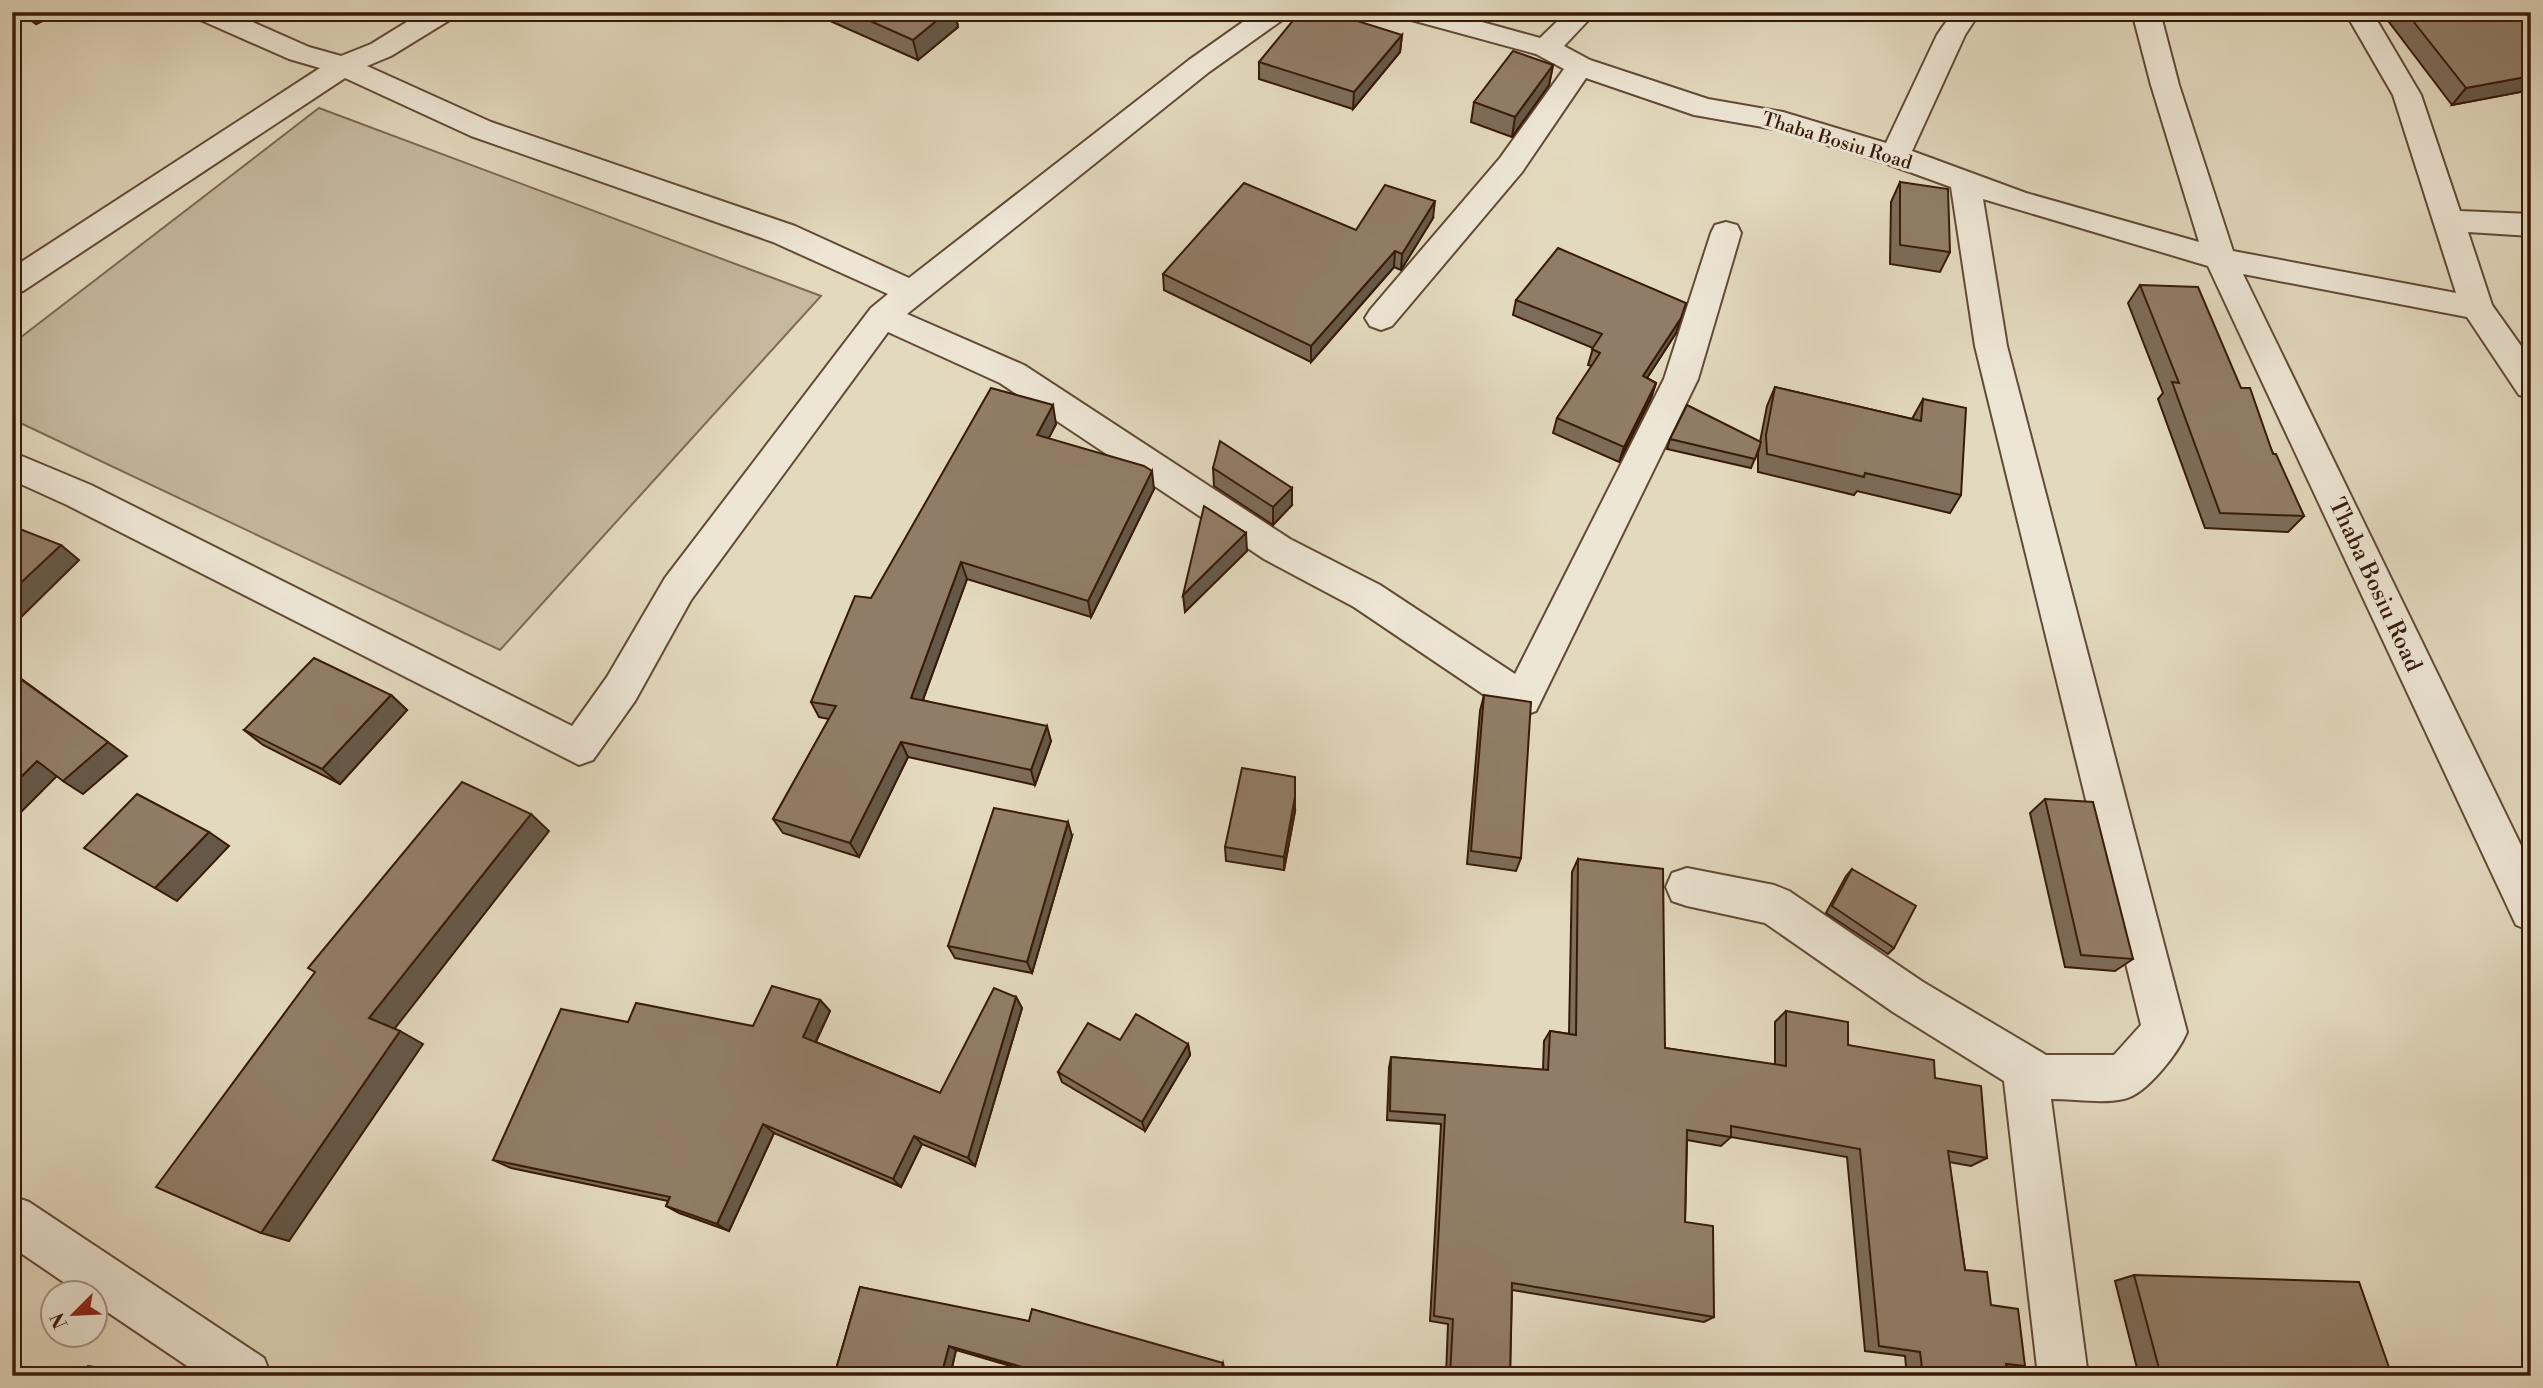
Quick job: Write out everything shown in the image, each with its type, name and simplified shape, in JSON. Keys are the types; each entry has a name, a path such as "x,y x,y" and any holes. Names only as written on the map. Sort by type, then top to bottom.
{"street":[{"path":"206,12 299,53 343,66 481,129 784,234 912,292"},
{"path":"12,283 343,66 381,50 443,12"},
{"path":"12,465 91,502 579,748 621,689 678,589 882,316 1189,73 1275,12"},
{"name":"Thaba Bosiu Road","path":"1414,12 1546,48 1580,66 1704,108 1783,121 1895,156 2015,200 2220,259"},
{"path":"1546,48 1583,12"},
{"path":"1895,156 1951,35 1967,12"},
{"name":"Thaba Bosiu Road","path":"2146,12 2165,85 2220,259 2531,911"},
{"path":"2358,12 2407,95 2477,308 2520,355 2531,386"},
{"path":"1381,318 1511,165 1580,66"},
{"path":"1687,887 1774,905 1908,997 2025,1068 2046,1077 2124,1077 2165,1032 1991,346 1965,183"},
{"path":"2449,222 2531,225"},
{"path":"882,316 1012,374 1277,549 1367,596 1522,699 1681,379 1726,233"},
{"path":"2220,259 2477,308"},
{"path":"2025,1068 2063,1376"},
{"path":"12,1219 246,1376"}],"shaded area":[{"path":"319,108 821,296 500,650 12,419 12,344"}],"building":[{"path":"850,12 947,12 913,40"},
{"path":"1300,12 1329,12 1402,35 1354,92 1259,62"},
{"path":"2406,12 2531,12 2531,76 2466,88"},
{"path":"1513,51 1553,65 1515,117 1474,102"},
{"path":"1900,182 1948,189 1950,252 1900,245"},
{"path":"1244,183 1356,230 1385,185 1435,201 1402,254 1395,251 1311,346 1163,274"},
{"path":"1558,248 1686,303 1681,318 1643,376 1656,383 1624,447 1557,418 1600,353 1592,349 1602,334 1516,300"},
{"path":"2140,285 2198,287 2241,388 2250,388 2273,454 2276,454 2304,516 2220,513 2172,382 2179,383"},
{"path":"1775,387 1921,421 1923,399 1966,408 1961,495 1865,473 1864,477 1767,454 1766,435"},
{"path":"991,388 1053,405 1037,435 1144,466 1152,471 1088,601 961,562 911,698 1047,726 1031,770 901,742 850,843 773,819 836,706 811,702 855,596 871,598"},
{"path":"1687,405 1761,442 1755,459 1670,439"},
{"path":"1220,441 1292,488 1273,507 1213,468"},
{"path":"1204,506 1246,533 1183,595"},
{"path":"12,526 61,545 12,591"},
{"path":"314,658 391,695 322,769 244,730"},
{"path":"12,673 108,742 63,781 37,761 12,786"},
{"path":"1484,695 1531,702 1521,858 1471,851"},
{"path":"1242,768 1295,777 1295,797 1284,857 1225,847"},
{"path":"462,782 531,814 369,1018 400,1031 261,1233 156,1187 315,972 308,968"},
{"path":"137,794 209,832 155,888 84,848"},
{"path":"2045,799 2093,802 2133,959 2081,955"},
{"path":"994,808 1068,822 1027,962 948,946"},
{"path":"1578,859 1663,869 1665,1048 1786,1066 1786,1011 1848,1022 1848,1045 1934,1060 1935,1078 1981,1086 1987,1158 1948,1151 1965,1270 1987,1272 1991,1305 2018,1309 2025,1366 2006,1364 2008,1376 1923,1376 1920,1352 1879,1346 1860,1149 1731,1126 1731,1137 1687,1130 1685,1222 1713,1226 1714,1317 1512,1283 1510,1376 1450,1376 1453,1319 1434,1316 1445,1115 1390,1111 1391,1057 1548,1070 1550,1031 1576,1035"},
{"path":"1852,869 1916,906 1894,948 1832,906"},
{"path":"772,986 820,1000 803,1037 940,1093 994,988 1016,997 968,1158 914,1136 893,1179 763,1124 717,1224 666,1206 670,1197 493,1160 561,1009 628,1022 636,1003 753,1026"},
{"path":"1136,1014 1188,1044 1142,1122 1058,1072 1088,1023 1120,1040"},
{"path":"2134,1275 2359,1282 2392,1376 2161,1376"},
{"path":"860,1287 1029,1321 1032,1309 1223,1363 1219,1376 1053,1376 949,1346 941,1376 834,1376"},
{"path":"88,1366 102,1376 79,1376"},
{"path":"2476,1369 2518,1376 2478,1376"}]}
